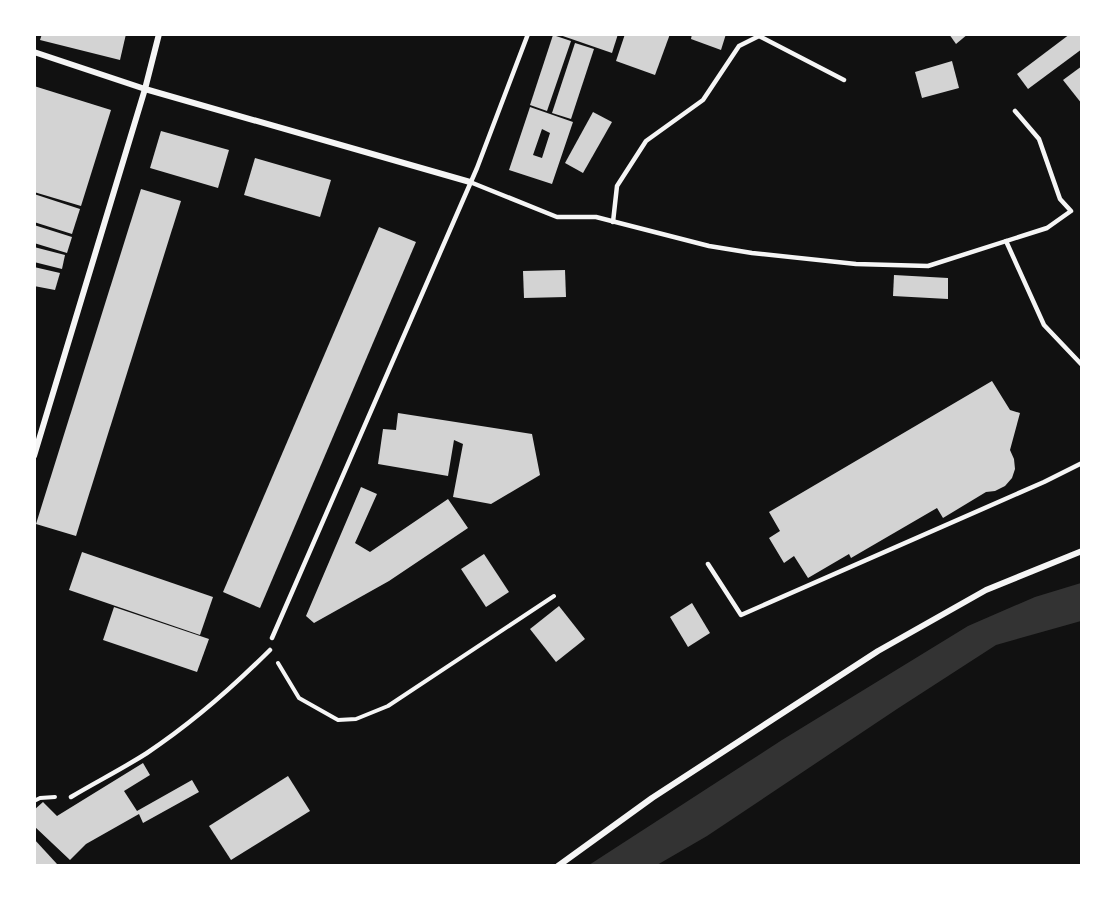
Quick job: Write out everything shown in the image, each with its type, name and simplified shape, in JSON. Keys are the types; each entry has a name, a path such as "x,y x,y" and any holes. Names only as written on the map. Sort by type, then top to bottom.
{"street":[{"path":"34,456 145,89 159,34"},
{"path":"34,52 145,89 470,182"},
{"path":"558,866 652,798 878,651 986,590 1082,551"}],"lane":[{"path":"272,638 477,168 528,34"},
{"path":"613,222 617,186 646,141 703,100 739,46 759,36 844,80"},
{"path":"470,182 557,217 596,217 709,246 856,264 928,266 1047,228 1071,211 1060,199 1039,139 1016,111"},
{"path":"1005,242 1044,325 1082,365"},
{"path":"708,564 741,615 1044,482 1082,463"},
{"path":"71,796 145,754 196,718 270,650"}],"path":[{"path":"270,650 299,698 338,720 356,719 388,706 554,597"},
{"path":"34,801 40,798 71,796"}],"shaded area":[{"path":"1081,583 1081,621 996,645 707,836 657,865 589,865 782,740 968,626 1035,597"}],"building":[{"path":"42,34 126,34 120,60 40,40"},
{"path":"557,34 618,34 612,53"},
{"path":"625,34 670,34 655,75 616,61"},
{"path":"692,34 726,34 721,50 691,39"},
{"path":"949,34 968,34 956,44"},
{"path":"1070,34 1082,34 1082,49 1028,89 1017,74"},
{"path":"553,35 571,41 547,111 530,105"},
{"path":"575,43 594,49 571,119 552,113"},
{"path":"952,61 959,88 922,98 915,72"},
{"path":"1082,66 1082,104 1063,80"},
{"path":"34,86 111,110 81,206 34,192"},
{"path":"530,107 573,122 552,184 509,170","holes":["542,129 550,133 542,158 533,155"]},
{"path":"593,112 612,122 583,173 565,163"},
{"path":"161,131 229,150 218,188 150,168"},
{"path":"255,158 331,180 320,217 244,195"},
{"path":"141,189 181,201 76,536 36,524"},
{"path":"34,194 80,209 72,234 34,222"},
{"path":"34,225 72,237 67,253 34,243"},
{"path":"379,227 416,242 260,608 223,592"},
{"path":"34,247 65,255 62,269 34,262"},
{"path":"34,267 60,273 55,290 34,286"},
{"path":"565,270 566,297 524,298 523,271"},
{"path":"894,275 948,278 948,299 893,296"},
{"path":"992,381 1010,410 1020,413 1010,450 1015,469 1012,478 1005,486 986,492 943,518 937,508 851,558 849,554 808,578 794,556 784,563 769,538 780,531 769,512"},
{"path":"398,413 532,434 540,475 491,504 453,497 463,444 454,440 448,476 378,464 383,429 396,430"},
{"path":"361,487 377,494 355,543 370,552 448,499 468,528 389,581 314,623 306,616"},
{"path":"82,552 213,597 200,635 69,590"},
{"path":"484,554 509,592 486,607 461,569"},
{"path":"692,603 710,633 688,647 670,617"},
{"path":"559,606 585,639 556,662 530,629"},
{"path":"114,607 209,639 197,672 103,640"},
{"path":"143,763 150,775 124,791 137,811 192,780 199,792 143,823 139,814 86,844 70,860 34,826 34,810 43,802 57,816"},
{"path":"288,776 310,811 231,860 209,826"},
{"path":"34,839 57,864 55,866 34,866"}]}
